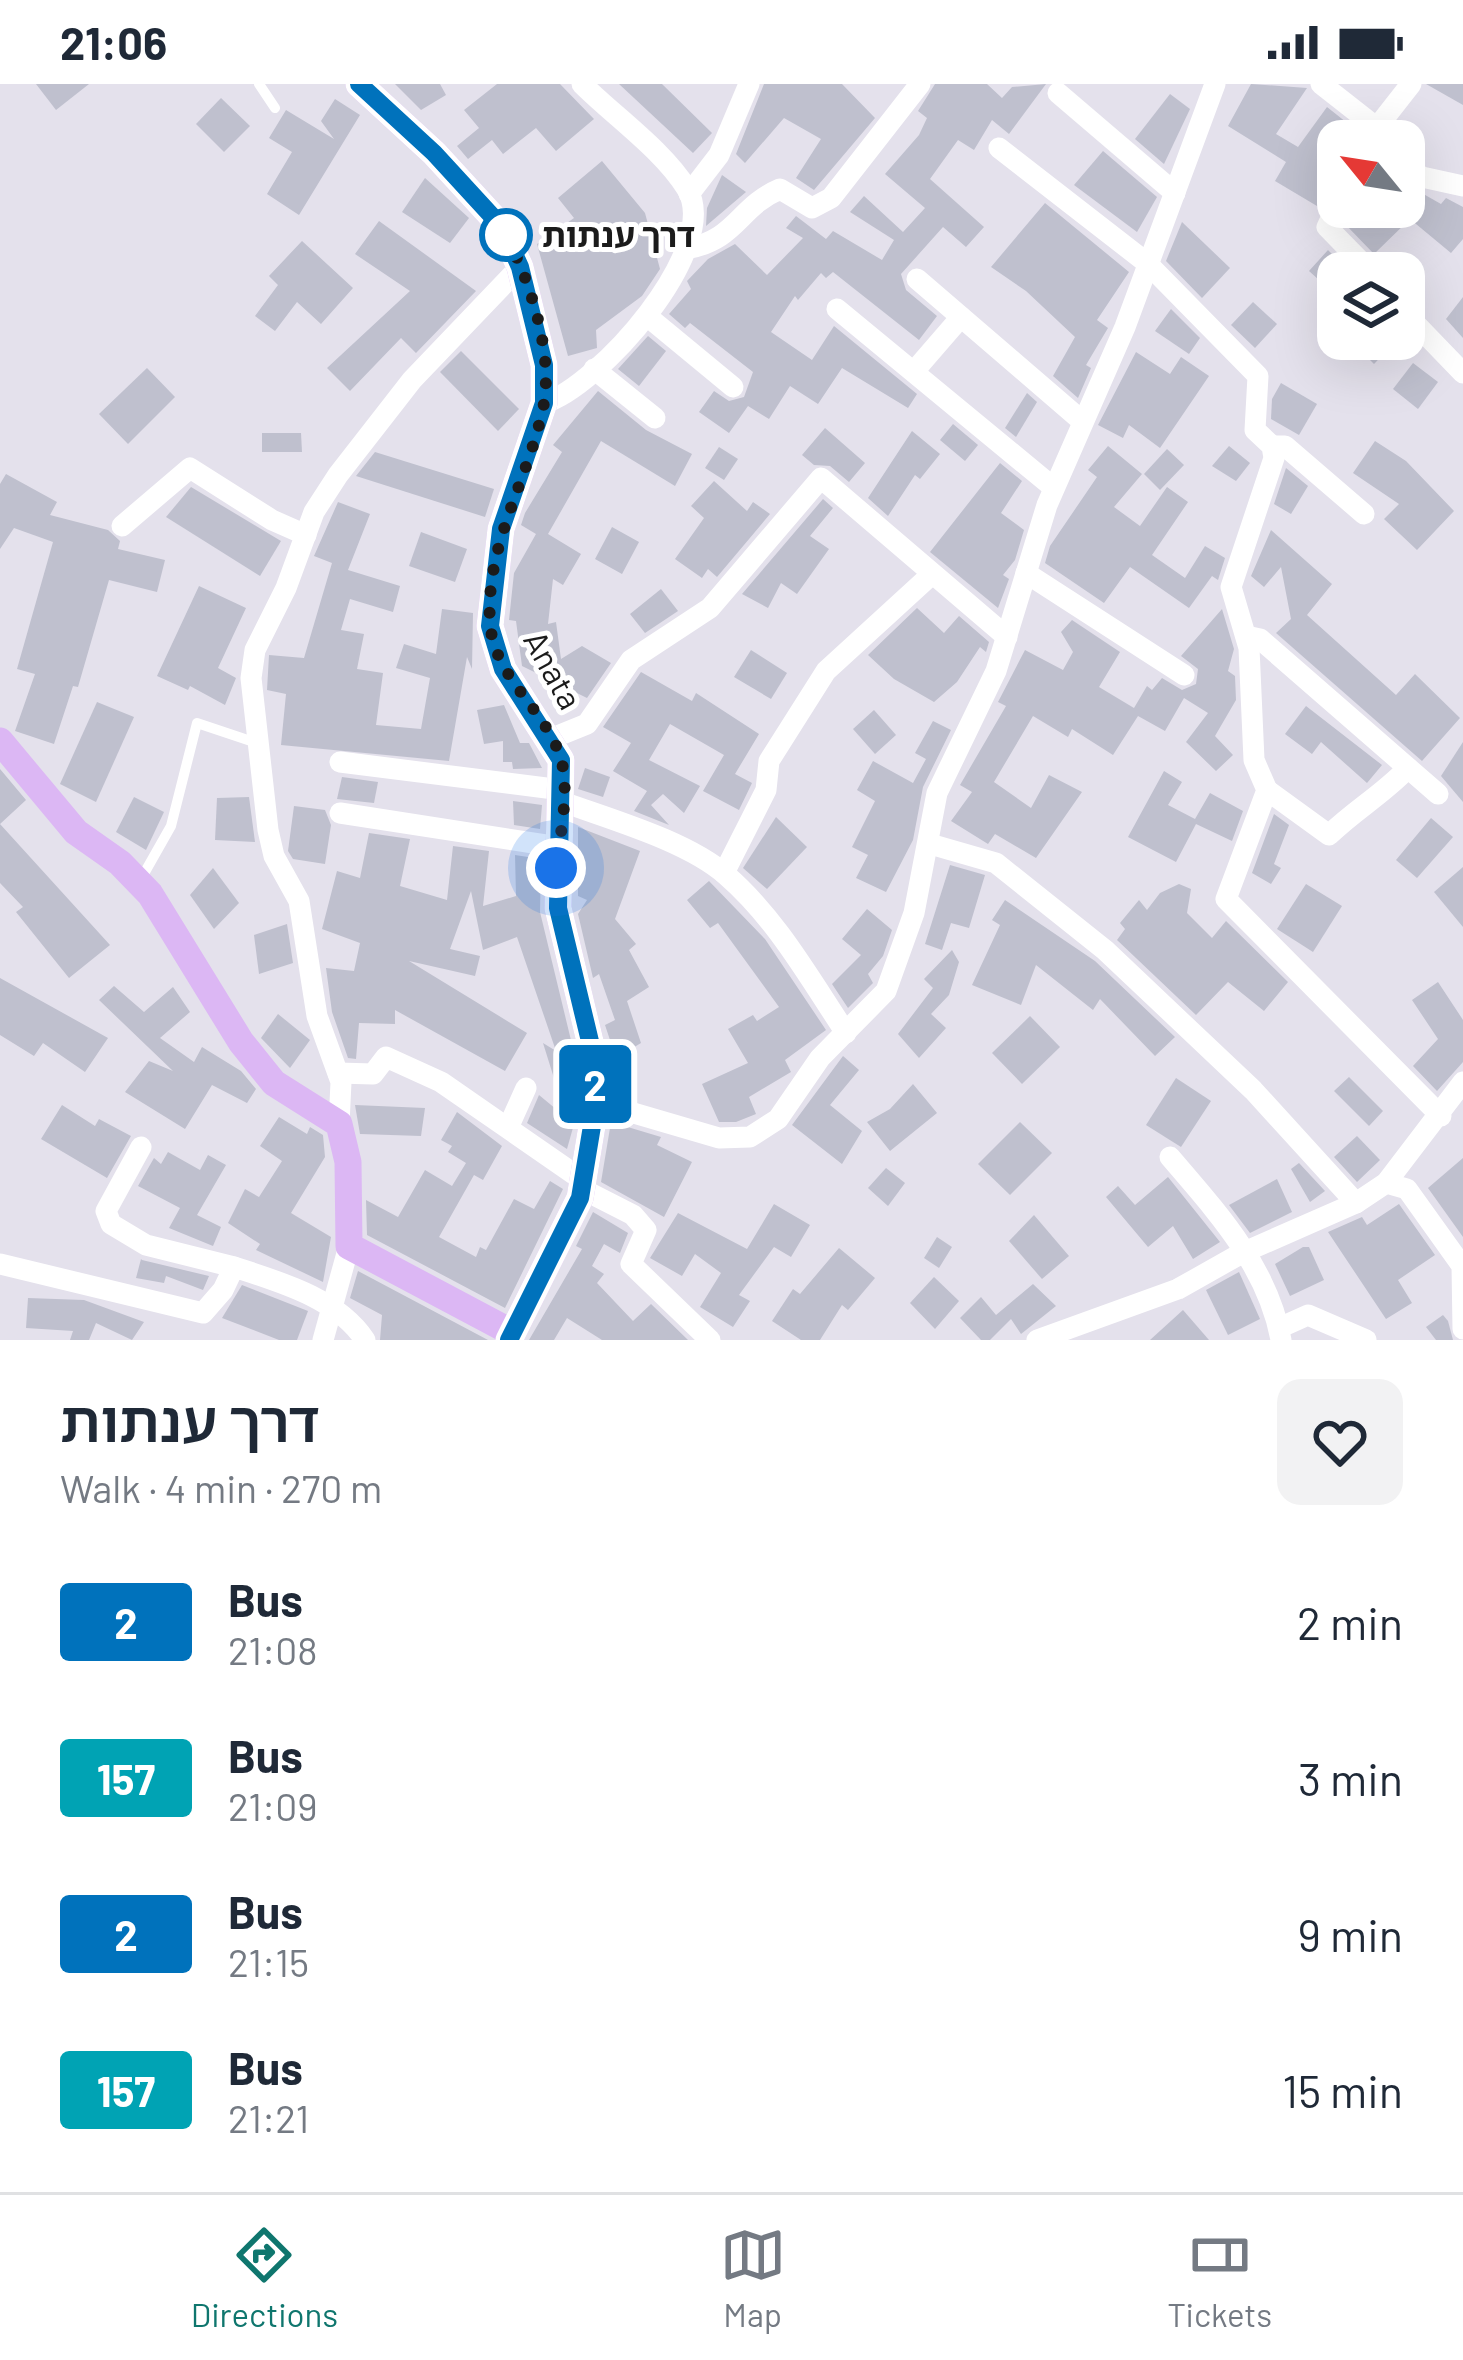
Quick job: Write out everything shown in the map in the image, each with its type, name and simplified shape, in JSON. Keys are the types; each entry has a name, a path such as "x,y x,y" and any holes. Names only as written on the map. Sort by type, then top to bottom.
{"street":[{"name":"Anata","path":"359,84 502,227 520,267 544,365 544,403 501,529 490,626 503,669 561,760 558,908 594,1058 596,1102 583,1185 558,1247 510,1336"},
{"path":"544,403 564,397 647,316 686,249 693,226 689,194 582,84"},
{"path":"689,194 719,155 749,84"},
{"path":"686,249 716,244 765,195 780,189 812,208 831,198 920,84"},
{"path":"596,1102 719,1138 750,1137 778,1119 820,1058 877,1004 894,976 930,844 938,793 976,719 1054,488 1148,263 1215,84"},
{"path":"1321,84 1367,120"},
{"path":"1387,120 1411,84"},
{"path":"1058,93 1175,193"},
{"path":"999,148 1148,263 1258,376 1255,430 1272,446 1274,458 1232,587 1246,636 1254,760 1267,790 1329,836 1360,805 1376,801 1408,768"},
{"path":"1425,176 1463,184"},
{"path":"1329,228 1352,252"},
{"path":"323,1340 349,1246 348,1162 339,1124 338,1073 317,1016 299,901 274,856 251,678 255,650 338,475 412,380 520,267"},
{"path":"916,279 1082,421"},
{"path":"837,309 916,369 1054,488"},
{"path":"647,316 733,387"},
{"path":"916,369 961,317"},
{"path":"1425,334 1463,373"},
{"path":"594,368 656,418"},
{"path":"1272,446 1285,446 1364,514"},
{"path":"122,526 190,467 272,520 306,535"},
{"path":"550,739 587,724 631,660 710,608 820,478 1007,637"},
{"path":"1026,573 1184,675"},
{"path":"724,873 766,790 769,761 826,671 932,574"},
{"path":"1246,636 1260,639 1438,794"},
{"path":"0,741 76,832 140,882 241,1042 274,1083 339,1124"},
{"path":"340,762 563,796 724,873 786,942 846,1033"},
{"path":"1267,790 1226,899 1441,1116"},
{"path":"340,813 559,847"},
{"path":"930,844 996,863 1105,950 1267,1105 1356,1203"},
{"path":"338,1073 373,1074 386,1057 441,1082 583,1185 633,1215 646,1230 631,1264 710,1340"},
{"path":"1036,1340 1178,1288 1247,1251 1356,1203 1386,1184 1463,1082"},
{"path":"508,1128 526,1088"},
{"path":"141,1147 106,1210 111,1224 133,1240 287,1283 332,1310 365,1340"},
{"path":"1171,1156 1247,1251 1280,1334 1308,1315 1366,1340"},
{"path":"1386,1184 1407,1189 1462,1266 1463,1329"},
{"path":"349,1246 510,1336"},
{"path":"0,1264 202,1313 223,1290 234,1267"}],"lane":[{"path":"260,84 275,108"},
{"path":"140,882 171,826 197,723 260,744"}],"building":[{"path":"36,84 89,84 56,110"},
{"path":"395,84 440,84 446,95 421,110"},
{"path":"497,84 560,84 594,119 556,151 536,128 503,154 492,140 468,159 457,146 479,128 464,110"},
{"path":"619,84 662,84 712,133 693,153"},
{"path":"764,84 842,84 875,118 814,190 796,178 821,139 784,118 745,163 736,154"},
{"path":"935,84 987,84 1002,98 1012,87 1046,84 1009,134 992,120 974,150 958,140 930,179 984,227 966,247 943,227 901,274 906,290 937,316 919,340 833,272 826,278 821,273 798,300 795,296 771,332 812,360 834,326 917,394 908,408 842,368 818,404 790,386 769,419 748,406 729,433 699,412 714,391 729,401 744,397 753,372 690,323 685,328 669,314 691,289 687,281 708,259 735,244 767,275 803,238 786,228 796,216 826,239 833,231 882,260 894,240 850,212 864,196 903,232 925,208 885,174 919,135 927,118 918,111"},
{"path":"1251,84 1307,88 1276,134 1298,147 1317,121 1317,206 1275,181 1286,162 1228,126"},
{"path":"1426,84 1463,84 1463,105"},
{"path":"1170,94 1190,109 1164,164 1135,139"},
{"path":"221,98 250,126 224,152 196,124"},
{"path":"335,99 360,115 299,215 267,194 292,152 269,138 286,110 334,139 321,121"},
{"path":"1327,107 1343,120 1318,120"},
{"path":"1103,151 1157,197 1137,232 1074,185"},
{"path":"602,161 645,213 660,269 642,296 596,330 597,348 568,356 537,244 574,218 558,198"},
{"path":"722,175 746,192 706,226 707,208"},
{"path":"425,178 469,218 450,243 402,212"},
{"path":"1425,195 1441,204 1446,198 1463,207 1463,239 1451,253 1421,228 1425,228"},
{"path":"1045,203 1129,272 1097,320 1108,328 1086,365 1091,368 1078,398 1053,376 1075,337 1026,291 991,267"},
{"path":"379,221 476,291 416,353 401,338 350,391 327,368 410,291 355,254"},
{"path":"1182,222 1230,268 1202,298 1166,261"},
{"path":"1349,228 1401,228 1376,252"},
{"path":"302,241 353,288 321,324 297,302 275,331 255,316 278,285 269,276"},
{"path":"1463,297 1463,338 1446,319"},
{"path":"1253,302 1277,324 1255,348 1231,325"},
{"path":"1171,309 1200,338 1189,354 1155,331"},
{"path":"648,336 666,351 639,386 618,369"},
{"path":"461,351 519,409 498,431 440,372"},
{"path":"1136,352 1170,374 1181,357 1209,376 1160,448 1129,425 1123,438 1098,425"},
{"path":"1413,363 1438,382 1418,409 1393,389"},
{"path":"147,368 175,397 128,444 99,414"},
{"path":"1281,383 1317,404 1299,435 1271,419 1272,399"},
{"path":"598,391 646,430 692,454 675,486 601,441 548,534 581,554 563,585 553,579 548,624 556,622 561,659 582,646 611,663 587,698 522,666 516,621 509,620 514,573 536,534 521,525 525,513 562,452 553,445"},
{"path":"1027,393 1037,402 1016,437 1005,428"},
{"path":"953,424 978,445 965,461 940,440"},
{"path":"825,428 865,463 849,482 830,466 814,465 802,455"},
{"path":"912,431 940,454 920,479 915,475 888,516 868,498"},
{"path":"262,433 301,433 302,452 262,452"},
{"path":"1375,441 1406,461 1454,511 1417,550 1384,519 1399,504 1353,473"},
{"path":"1108,446 1142,474 1114,507 1140,526 1167,487 1188,502 1152,555 1185,578 1205,546 1225,558 1218,580 1212,576 1189,608 1130,567 1104,603 1045,563 1050,546 1097,477 1088,470"},
{"path":"1229,446 1250,463 1236,481 1212,466"},
{"path":"719,447 738,459 724,480 705,468"},
{"path":"1167,449 1184,465 1160,490 1144,474"},
{"path":"375,452 494,489 485,517 356,476"},
{"path":"1000,463 1022,481 1001,513 1024,530 1015,560 1003,575 1009,579 998,608 930,552"},
{"path":"1286,468 1308,486 1291,514 1274,504"},
{"path":"6,474 57,502 50,515 108,530 120,541 118,549 165,560 157,592 109,580 78,687 73,686 54,744 15,731 35,674 17,669 53,542 14,528 0,549 0,484"},
{"path":"714,481 747,511 753,502 770,514 717,577 708,569 702,578 675,559 704,518 691,506"},
{"path":"191,487 281,541 260,576 166,517"},
{"path":"823,499 833,508 810,536 829,549 797,594 781,583 768,608 742,594"},
{"path":"338,502 370,514 348,570 400,586 393,612 350,599 341,630 364,634 357,669 383,673 376,725 421,729 430,678 396,668 404,644 436,654 442,609 473,613 472,669 467,657 449,761 281,745 286,694 267,690 269,655 304,658 332,563 314,556"},
{"path":"612,527 639,542 622,574 595,559"},
{"path":"1271,530 1332,584 1307,615 1396,695 1415,674 1460,718 1422,761 1276,633 1291,619 1281,567 1264,587 1251,576"},
{"path":"421,532 467,549 455,582 409,566"},
{"path":"199,586 246,608 218,668 236,678 225,705 190,686 188,690 157,676"},
{"path":"661,589 678,611 645,633 630,614"},
{"path":"917,608 944,633 959,616 989,642 986,652 980,647 957,682 934,702 894,679 868,655"},
{"path":"1222,609 1234,649 1228,671 1235,676 1236,700 1215,736 1233,755 1216,771 1186,742 1208,713 1184,698 1165,731 1138,716 1113,755 1072,729 1068,737 1033,716 994,782 1031,808 1049,775 1082,792 1036,858 995,834 988,844 951,821 972,792 960,785 1006,706 998,702 1025,650 1063,670 1073,652 1061,632 1072,620 1120,652 1099,687 1134,708 1147,686 1152,690 1162,678 1182,690 1196,684 1198,669 1181,656"},
{"path":"751,650 787,673 771,699 734,677"},
{"path":"641,672 692,701 696,693 759,734 735,774 752,783 739,810 703,791 724,755 670,724 649,760 700,786 684,813 663,794 651,805 669,825 634,811 647,791 613,771 631,743 603,727"},
{"path":"97,702 134,717 96,802 60,784"},
{"path":"504,705 520,743 529,743 542,768 513,769 512,762 503,762 503,741 484,744 477,710"},
{"path":"1306,706 1382,765 1367,783 1321,742 1312,754 1285,734"},
{"path":"874,710 896,735 875,754 853,729"},
{"path":"933,721 951,730 923,787 913,840 886,892 856,878 868,855 852,847 875,801 857,790 873,761 913,783 926,759 915,753"},
{"path":"1463,742 1463,802 1441,776"},
{"path":"585,768 610,777 603,797 578,789"},
{"path":"0,769 26,800 0,824"},
{"path":"1164,771 1182,782 1168,805 1195,819 1210,793 1243,811 1232,841 1196,824 1176,862 1128,837"},
{"path":"342,777 378,782 374,803 337,799"},
{"path":"134,797 164,812 146,850 116,832"},
{"path":"249,797 255,842 215,840 217,798"},
{"path":"513,801 542,805 540,829 514,825"},
{"path":"294,806 325,810 331,825 325,864 293,859 288,851"},
{"path":"1274,814 1289,825 1274,864 1281,868 1271,884 1252,873"},
{"path":"776,817 807,847 767,889 743,868"},
{"path":"1431,818 1453,837 1417,878 1396,860"},
{"path":"0,824 110,945 69,978 16,912 23,907 0,883"},
{"path":"578,827 640,851 615,919 636,944 629,950 649,987 627,1001 641,1043 616,1058 605,1025 615,1020 599,974 593,978 578,914 587,900 578,896"},
{"path":"369,833 410,839 400,886 447,900 453,846 489,851 483,906 516,896 515,855 541,859 540,912 576,1061 577,1090 558,1091 543,1043 556,1051 517,937 483,950 471,891 450,949 480,956 475,976 409,961 527,1033 505,1071 395,1010 395,1024 359,1023 356,1059 348,1058 332,1012 326,968 354,971 360,943 322,929 337,871 360,878"},
{"path":"950,865 985,875 969,928 951,923 942,950 925,944"},
{"path":"1463,867 1463,927 1434,892"},
{"path":"213,868 239,903 214,929 190,895"},
{"path":"709,881 765,939 826,1030 785,1060 791,1072 749,1097 756,1114 736,1122 719,1122 702,1084 748,1063 728,1029 753,1015 757,1021 779,1007 718,923 710,928 687,900"},
{"path":"1179,884 1191,889 1187,913 1212,938 1226,921 1288,982 1264,1011 1228,982 1196,1015 1117,940 1125,929 1120,923 1139,900 1147,910 1160,893"},
{"path":"1306,884 1342,906 1313,952 1277,929"},
{"path":"1005,900 1095,961 1175,1037 1155,1056 1100,999 1093,1010 1036,965 1021,1005 972,985 1000,925 992,920"},
{"path":"867,909 892,930 883,956 868,974 873,983 848,1008 832,984 861,955 842,939"},
{"path":"287,924 293,963 259,974 254,935"},
{"path":"952,950 959,962 949,995 931,1014 946,1028 919,1058 898,1034 933,988 924,979"},
{"path":"0,978 108,1038 85,1072 43,1043 34,1056 0,1035"},
{"path":"1438,982 1463,1020 1463,1062 1437,1091 1413,1066 1438,1039 1412,1000"},
{"path":"114,986 144,1012 173,987 190,1012 160,1038 194,1062 202,1047 241,1071 256,1089 247,1103 212,1085 185,1129 125,1092 149,1061 173,1071 99,1000"},
{"path":"278,1014 310,1040 290,1068 261,1038"},
{"path":"1030,1016 1060,1047 1022,1084 992,1053"},
{"path":"843,1056 859,1070 830,1105 862,1131 842,1164 792,1125"},
{"path":"1349,1077 1383,1111 1369,1126 1334,1091"},
{"path":"1176,1078 1211,1101 1181,1147 1146,1125"},
{"path":"913,1084 937,1113 890,1151 867,1122 890,1109"},
{"path":"539,1095 574,1124 567,1149 527,1123"},
{"path":"62,1105 95,1126 99,1119 131,1136 107,1178 41,1139"},
{"path":"355,1105 425,1108 421,1136 360,1134"},
{"path":"457,1112 502,1146 483,1180 474,1175 439,1237 476,1257 480,1247 486,1250 514,1199 534,1209 550,1181 563,1189 505,1308 367,1235 366,1200 398,1217 425,1170 452,1186 466,1163 448,1152 452,1146 441,1140"},
{"path":"279,1117 307,1134 310,1127 323,1135 325,1157 291,1213 331,1237 323,1282 256,1250 260,1244 228,1223 245,1189 259,1197 282,1161 260,1146"},
{"path":"611,1122 661,1137 657,1145 692,1162 664,1217 601,1182"},
{"path":"1020,1122 1052,1153 1010,1195 978,1164"},
{"path":"1357,1136 1380,1160 1357,1182 1334,1157"},
{"path":"168,1152 200,1170 208,1155 226,1165 197,1215 221,1227 213,1246 169,1228 180,1208 138,1186 154,1158 161,1164"},
{"path":"1463,1158 1463,1237 1428,1188"},
{"path":"1299,1163 1325,1191 1310,1202 1291,1169"},
{"path":"886,1168 905,1183 888,1206 868,1188"},
{"path":"1168,1177 1220,1242 1193,1259 1173,1226 1148,1247 1106,1197 1118,1186 1135,1205"},
{"path":"1277,1179 1292,1212 1250,1233 1229,1205"},
{"path":"774,1204 810,1225 791,1257 774,1247 739,1295 750,1301 733,1327 700,1307 721,1273 695,1254 682,1276 650,1258 678,1213 747,1249"},
{"path":"1399,1204 1435,1255 1398,1280 1412,1303 1386,1319 1328,1232 1362,1217 1367,1225"},
{"path":"593,1212 628,1233 620,1253 604,1244 592,1266 604,1274 597,1283 633,1321 651,1304 688,1340 602,1340 567,1318 554,1340 529,1340 582,1249 576,1246"},
{"path":"1034,1215 1069,1256 1042,1279 1009,1241"},
{"path":"937,1237 952,1247 939,1268 924,1258"},
{"path":"1309,1247 1324,1280 1290,1296 1275,1264"},
{"path":"839,1248 875,1278 848,1310 842,1305 820,1340 801,1340 772,1321 793,1289 800,1294"},
{"path":"141,1259 209,1276 203,1290 166,1276 164,1283 136,1278"},
{"path":"358,1271 488,1340 380,1340 382,1315 350,1298"},
{"path":"1239,1272 1260,1319 1228,1335 1206,1290"},
{"path":"934,1277 959,1301 935,1329 910,1303"},
{"path":"1033,1284 1056,1306 1021,1334 1011,1319 990,1340 981,1340 960,1318 981,1297 996,1315"},
{"path":"242,1285 308,1311 297,1340 279,1340 222,1318"},
{"path":"28,1298 84,1300 144,1322 132,1340 96,1323 89,1340 70,1340 73,1331 26,1328"},
{"path":"1183,1310 1209,1340 1150,1340"},
{"path":"1443,1315 1453,1340 1436,1340 1426,1327"}],"bus line":[{"name":"2","path":"359,84 434,153 502,227 515,251 534,313 544,365 544,403 501,529 492,575 490,626 503,669 561,760 558,908 594,1058 596,1102 580,1198 509,1340"}],"place":[{"name":"דרך ענתות","path":"506,235"}],"route":[{"path":"506,235 502,227 515,251 534,313 544,365 544,403 501,529 492,575 490,626 503,669 561,760 563,802 556,868"}]}
